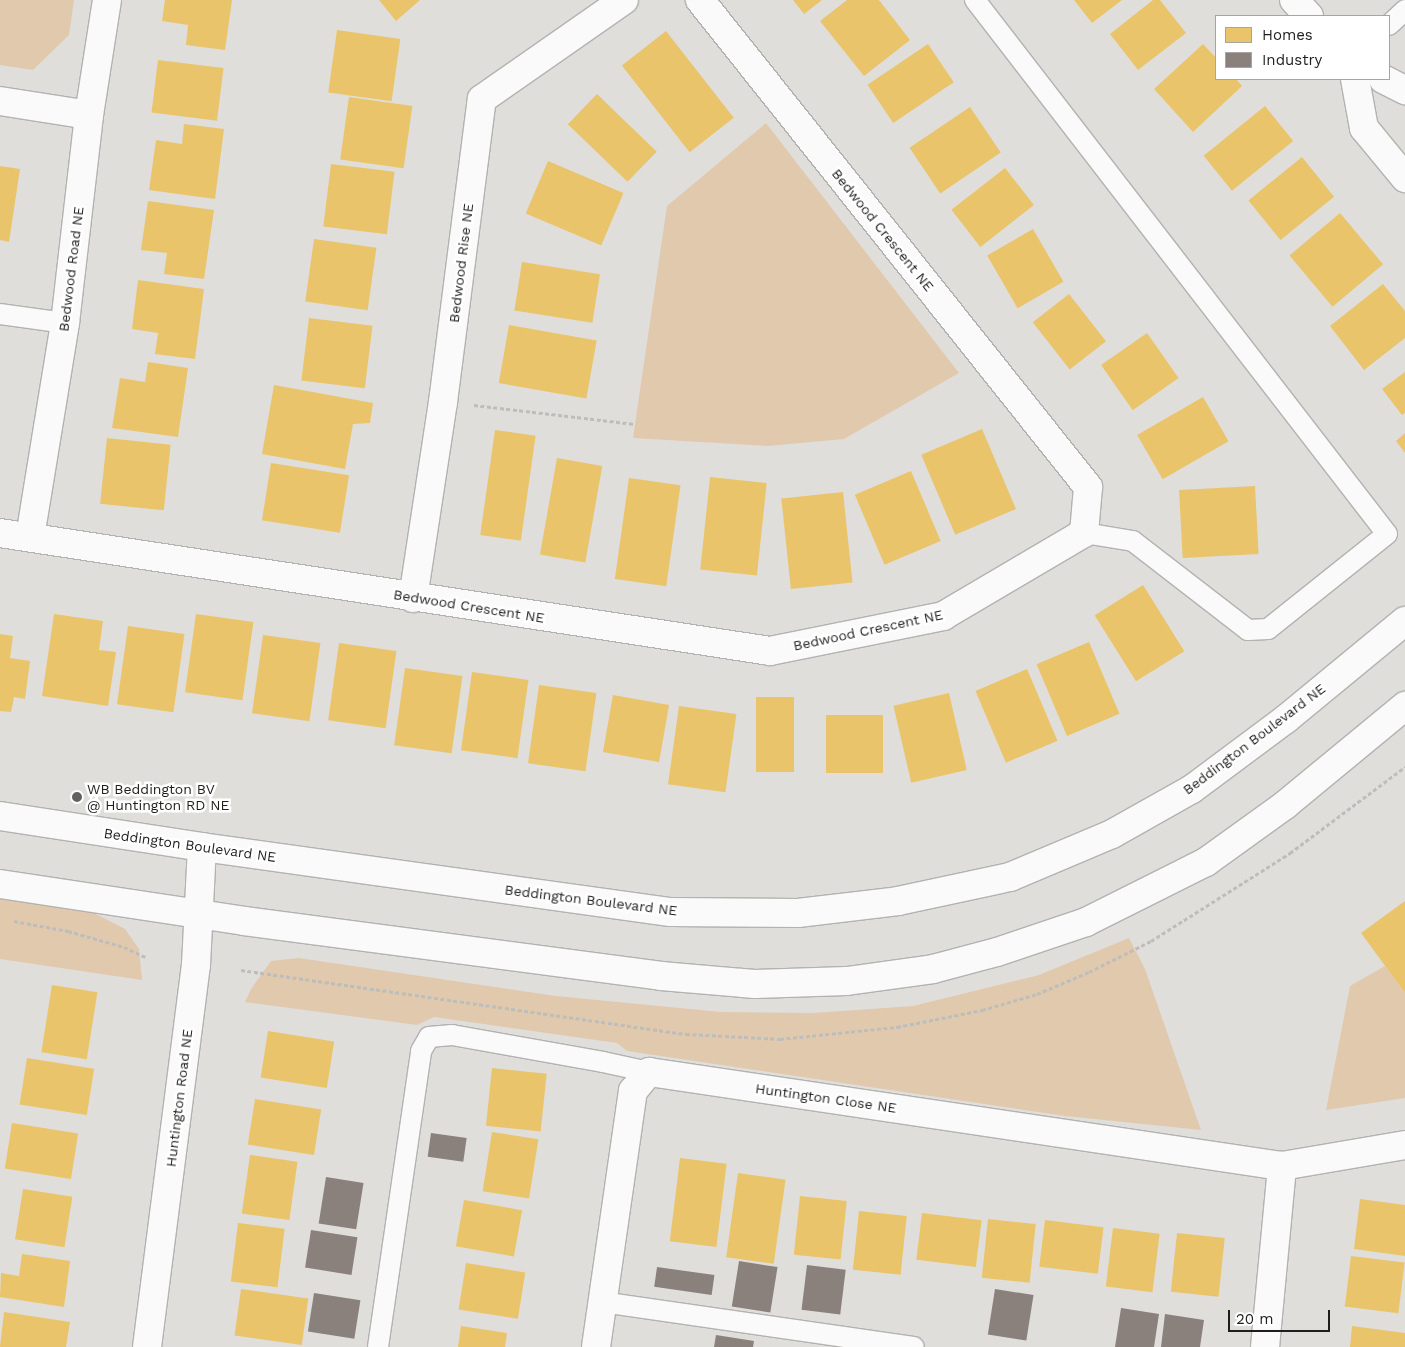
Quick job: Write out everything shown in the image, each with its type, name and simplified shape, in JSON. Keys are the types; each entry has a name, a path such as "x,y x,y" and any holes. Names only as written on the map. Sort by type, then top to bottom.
{"street":[{"name":"Bedwood Road NE","path":"30,537 65,323 89,115 107,0"},
{"name":"Bedwood Rise NE","path":"413,598 443,402 482,99 624,0"},
{"name":"Bedwood Crescent NE","path":"0,533 413,598 770,651 943,616 1084,533 1088,487 700,0"},
{"path":"1294,0 1308,15"},
{"path":"1355,80 1364,128 1405,178"},
{"path":"1385,80 1405,90"},
{"path":"0,101 89,115"},
{"name":"Beddington Boulevard NE","path":"0,816 202,848 671,912 798,913 898,901 1010,877 1120,829 1192,789 1286,718 1405,620"},
{"path":"0,884 198,914 661,976 756,984 847,981 934,969 997,952 1086,922 1206,862 1285,805 1405,706"},
{"name":"Huntington Road NE","path":"147,1347 196,965 202,848"},
{"path":"596,1347 633,1091 649,1072"},
{"name":"Huntington Close NE","path":"649,1072 1282,1166 1405,1145"},
{"path":"1265,1347 1282,1166"}],"lane":[{"path":"975,0 1387,534 1268,628 1248,630 1133,541 1084,533"},
{"path":"1390,24 1405,10"},
{"path":"0,314 65,323"},
{"path":"378,1347 421,1051 429,1037 452,1035 649,1072"},
{"path":"602,1302 914,1347"}],"path":[{"path":"443,402 634,424"},
{"path":"10,920 68,931 124,947 148,958"}],"shaded area":[{"path":"0,0 74,0 69,35 33,70 0,65"},
{"path":"766,123 959,373 844,439 768,446 633,438 667,206"},
{"path":"0,898 88,910 125,929 139,949 142,980 0,959"},
{"path":"1129,938 1145,969 1201,1130 1065,1116 627,1051 617,1043 434,1017 417,1025 245,1002 251,989 271,961 299,958 556,996 721,1012 813,1013 913,1006 1039,975"},
{"path":"1385,966 1405,993 1405,1098 1326,1110 1350,986"}],"building: Homes":[{"path":"165,0 232,0 225,50 186,45 188,25 162,21"},
{"path":"379,0 420,0 396,21"},
{"path":"793,0 822,0 804,14"},
{"path":"847,0 879,0 910,40 864,76 820,21"},
{"path":"1074,0 1122,0 1092,23"},
{"path":"1153,0 1160,0 1186,33 1138,70 1110,34"},
{"path":"337,30 400,39 392,101 328,92"},
{"path":"666,31 734,118 690,152 622,65"},
{"path":"928,44 954,82 893,123 867,85"},
{"path":"1203,44 1215,57 1215,80 1237,80 1242,86 1193,132 1154,89"},
{"path":"158,60 224,68 217,121 152,113"},
{"path":"597,94 657,152 628,182 568,124"},
{"path":"349,97 412,106 404,168 340,159"},
{"path":"1265,106 1293,141 1232,191 1204,156"},
{"path":"970,107 1001,153 940,193 909,148"},
{"path":"184,124 224,129 215,199 149,190 156,140 182,144"},
{"path":"1302,157 1334,197 1280,240 1248,200"},
{"path":"548,161 623,193 601,246 526,213"},
{"path":"331,164 395,172 387,234 323,227"},
{"path":"0,166 20,169 9,242 0,240"},
{"path":"1005,168 1034,205 980,247 951,210"},
{"path":"148,201 214,210 204,279 164,274 167,253 141,250"},
{"path":"1340,213 1383,264 1333,307 1289,255"},
{"path":"1033,229 1064,282 1018,308 987,256"},
{"path":"314,239 376,248 368,310 305,301"},
{"path":"522,262 600,274 592,323 514,310"},
{"path":"138,280 204,289 195,359 155,354 158,333 132,329"},
{"path":"1383,284 1405,311 1405,338 1364,370 1330,326"},
{"path":"1069,294 1106,341 1070,370 1033,322"},
{"path":"309,318 373,326 365,388 301,381"},
{"path":"509,325 597,340 586,399 499,383"},
{"path":"1147,333 1179,378 1133,410 1101,365"},
{"path":"148,362 188,368 178,437 112,428 120,378 145,382"},
{"path":"1405,372 1405,413 1402,415 1382,389"},
{"path":"274,385 373,403 370,423 353,424 345,469 262,454"},
{"path":"1203,397 1228,441 1163,479 1137,435"},
{"path":"982,429 1016,509 955,535 921,455"},
{"path":"495,430 536,436 521,541 480,535"},
{"path":"1405,433 1405,453 1396,441"},
{"path":"107,438 171,445 164,510 100,504"},
{"path":"557,458 602,466 585,562 540,555"},
{"path":"271,463 349,475 340,533 262,520"},
{"path":"911,471 941,541 885,565 855,495"},
{"path":"710,477 767,483 757,575 700,569"},
{"path":"629,478 680,485 666,586 615,579"},
{"path":"1255,486 1259,554 1183,558 1179,490"},
{"path":"843,492 853,583 791,589 781,498"},
{"path":"1143,585 1184,651 1136,681 1095,615"},
{"path":"54,614 103,621 99,650 116,652 108,706 42,696"},
{"path":"196,614 253,622 242,700 185,692"},
{"path":"128,626 184,634 173,712 117,704"},
{"path":"0,634 13,636 10,658 30,661 25,699 14,697 11,712 0,711"},
{"path":"263,635 320,643 309,721 252,713"},
{"path":"1089,642 1119,714 1067,736 1037,664"},
{"path":"339,643 396,651 386,728 328,720"},
{"path":"405,668 462,676 452,753 394,745"},
{"path":"1027,669 1057,741 1006,763 975,691"},
{"path":"472,672 528,680 517,758 461,750"},
{"path":"539,685 596,693 585,771 528,763"},
{"path":"949,693 967,770 911,783 893,706"},
{"path":"613,695 669,705 659,762 603,752"},
{"path":"756,697 794,697 794,772 756,772"},
{"path":"679,706 736,714 725,792 668,784"},
{"path":"826,715 883,715 883,773 826,773"},
{"path":"1405,901 1405,993 1361,933"},
{"path":"52,985 97,992 87,1059 41,1052"},
{"path":"268,1031 334,1041 327,1088 261,1077"},
{"path":"27,1058 94,1069 87,1115 20,1104"},
{"path":"492,1068 547,1074 541,1131 486,1126"},
{"path":"255,1099 321,1109 314,1155 248,1144"},
{"path":"12,1123 78,1133 71,1179 5,1168"},
{"path":"492,1132 538,1139 529,1199 483,1191"},
{"path":"250,1155 298,1162 289,1220 242,1213"},
{"path":"680,1158 727,1164 716,1247 670,1241"},
{"path":"738,1173 786,1180 774,1264 726,1257"},
{"path":"23,1189 72,1197 64,1247 15,1239"},
{"path":"800,1196 847,1201 841,1260 794,1255"},
{"path":"1360,1199 1405,1205 1405,1256 1354,1249"},
{"path":"464,1200 522,1210 514,1257 456,1246"},
{"path":"859,1211 907,1216 901,1275 853,1270"},
{"path":"922,1213 982,1220 976,1267 916,1260"},
{"path":"988,1219 1036,1224 1030,1283 982,1278"},
{"path":"1045,1220 1104,1227 1098,1274 1039,1267"},
{"path":"238,1223 285,1229 277,1287 231,1282"},
{"path":"1113,1228 1160,1234 1152,1292 1106,1287"},
{"path":"1177,1233 1225,1238 1219,1297 1171,1292"},
{"path":"22,1254 70,1261 64,1307 0,1297 1,1273 19,1276"},
{"path":"1351,1256 1405,1263 1398,1313 1345,1307"},
{"path":"466,1263 525,1272 518,1319 459,1309"},
{"path":"241,1289 308,1298 302,1345 234,1336"},
{"path":"4,1312 70,1322 66,1347 0,1347"},
{"path":"461,1326 507,1333 505,1347 458,1347"},
{"path":"1352,1326 1405,1333 1405,1347 1350,1347"}],"building: Industry":[{"path":"431,1133 467,1138 463,1162 428,1157"},
{"path":"326,1177 364,1183 356,1229 319,1223"},
{"path":"311,1230 357,1237 351,1275 305,1268"},
{"path":"739,1261 778,1267 770,1313 732,1306"},
{"path":"807,1265 846,1270 840,1314 802,1310"},
{"path":"657,1267 714,1275 712,1295 654,1287"},
{"path":"995,1289 1034,1295 1026,1341 988,1334"},
{"path":"314,1293 360,1300 354,1339 308,1332"},
{"path":"1121,1308 1159,1314 1154,1347 1115,1347"},
{"path":"1165,1314 1204,1320 1200,1347 1161,1347"},
{"path":"716,1335 754,1341 753,1347 714,1347"}],"place":[{"name":"WB Beddington BV @ Huntington RD NE","path":"77,797"}]}
